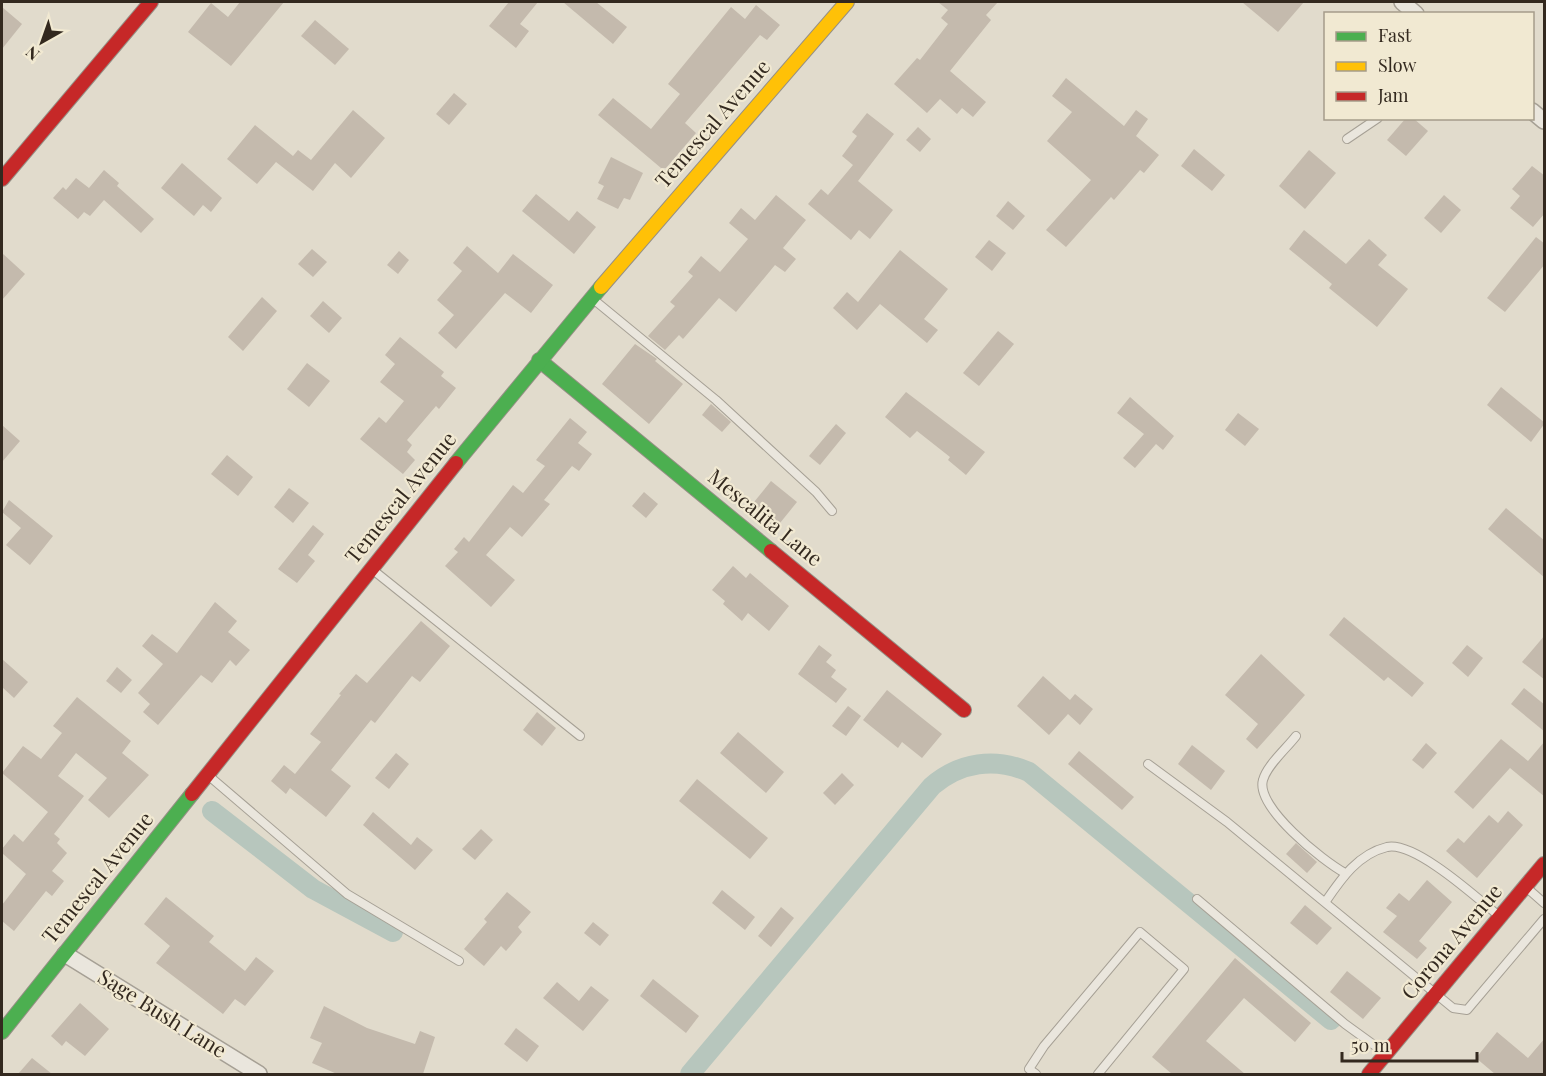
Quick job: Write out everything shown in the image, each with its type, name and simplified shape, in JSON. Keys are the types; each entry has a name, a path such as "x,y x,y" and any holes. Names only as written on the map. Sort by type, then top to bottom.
{"street":[{"path":"2,179 151,2"},
{"name":"Temescal Avenue","path":"2,1032 539,360 847,2"},
{"path":"1402,2 1414,12"},
{"name":"Mescalita Lane","path":"539,360 964,710"},
{"name":"Corona Avenue","path":"1369,1074 1545,864"},
{"name":"Sage Bush Lane","path":"65,954 259,1074"}],"lane":[{"path":"1347,139 1375,120"},
{"path":"592,298 707,392 809,485 832,511"},
{"path":"372,569 580,736"},
{"path":"1296,736 1263,777 1261,787 1268,805 1324,862 1345,873"},
{"path":"1148,764 1227,822 1326,901 1453,1008 1467,1010 1545,919"},
{"path":"208,775 347,894 459,961"},
{"path":"1326,901 1345,873 1366,856 1389,846 1418,854 1501,917"},
{"path":"1526,887 1545,903"},
{"path":"1197,899 1345,1024 1386,1054"},
{"path":"1036,1074 1029,1069 1044,1046 1140,932 1184,969 1098,1074"}],"building":[{"path":"240,2 284,2 231,66 188,32 211,3 228,17"},
{"path":"509,2 538,2 520,24 529,31 516,48 489,26"},
{"path":"563,2 596,2 627,27 613,44"},
{"path":"938,2 998,2 986,15 991,20 950,71 986,102 973,117 962,108 957,114 940,99 927,113 894,84 917,58 920,60 948,24 941,18 948,10"},
{"path":"1242,2 1304,2 1278,32"},
{"path":"756,5 780,25 767,40 760,35 685,123 696,133 666,168 661,168 598,115 613,98 651,129 680,94 668,84 731,7 745,19"},
{"path":"2,7 22,24 2,49"},
{"path":"315,20 349,49 335,65 301,36"},
{"path":"1066,78 1124,126 1136,110 1148,119 1136,136 1159,155 1144,173 1140,170 1114,200 1111,197 1066,247 1046,230 1091,180 1047,141 1072,112 1052,96"},
{"path":"454,93 467,104 449,125 436,114"},
{"path":"353,110 385,138 351,178 335,163 313,191 276,162 257,184 227,159 255,125 293,156 298,150 311,160"},
{"path":"867,113 894,134 858,181 893,210 870,239 859,230 851,240 808,204 821,189 828,195 853,165 842,156 857,136 852,132"},
{"path":"1404,120 1415,120 1428,131 1406,156 1387,140"},
{"path":"918,127 931,139 920,152 906,140"},
{"path":"1194,149 1225,175 1212,191 1181,166"},
{"path":"1309,150 1336,173 1305,209 1279,186"},
{"path":"611,157 643,173 630,200 624,198 618,209 597,199 604,186 598,183"},
{"path":"182,163 222,198 211,212 203,205 194,216 161,188"},
{"path":"1532,166 1545,176 1545,213 1533,227 1510,208 1520,196 1512,189"},
{"path":"104,170 119,183 117,186 154,219 141,233 104,200 90,216 84,212 78,219 53,198 63,187 66,190 76,178 89,188"},
{"path":"536,194 569,221 577,211 596,227 574,254 522,211"},
{"path":"776,195 806,220 783,248 796,259 785,272 775,265 736,312 719,298 683,339 679,335 665,350 648,336 675,306 670,302 693,276 688,272 701,256 720,272 748,239 729,223 741,208 755,220"},
{"path":"1444,195 1461,210 1441,233 1424,218"},
{"path":"1008,201 1025,216 1013,230 996,216"},
{"path":"1304,230 1346,264 1369,239 1387,255 1378,265 1408,289 1377,327 1329,288 1332,284 1289,249"},
{"path":"1536,237 1545,244 1545,264 1505,312 1487,298"},
{"path":"989,240 1006,253 992,271 975,257"},
{"path":"467,246 498,273 513,254 553,285 531,313 505,293 456,349 438,333 454,315 437,300 462,271 453,263"},
{"path":"312,249 327,262 313,277 298,264"},
{"path":"900,250 948,289 924,319 938,330 927,343 880,304 857,330 833,308 847,292 858,302"},
{"path":"399,251 409,260 398,274 387,265"},
{"path":"2,253 25,274 2,300"},
{"path":"262,297 277,311 243,351 228,337"},
{"path":"323,301 342,318 329,333 310,316"},
{"path":"998,331 1014,344 979,386 963,373"},
{"path":"400,337 444,372 441,376 456,388 439,409 436,406 407,440 412,445 407,452 415,460 403,474 360,439 379,417 386,423 404,401 380,382 395,364 385,355"},
{"path":"635,344 657,359 655,361 683,384 649,424 602,384"},
{"path":"307,363 330,381 309,407 287,389"},
{"path":"1501,387 1545,423 1531,442 1487,405"},
{"path":"906,392 985,452 966,475 948,460 950,457 917,431 910,438 885,417"},
{"path":"1130,397 1174,436 1163,450 1156,444 1135,468 1123,458 1144,434 1117,413"},
{"path":"711,404 731,422 722,432 702,415"},
{"path":"1238,413 1259,429 1245,446 1225,430"},
{"path":"570,418 587,432 578,443 592,454 579,471 572,466 544,500 550,504 522,537 510,527 486,555 515,580 491,607 445,566 458,552 454,549 464,537 469,542 513,485 523,493 545,466 536,460"},
{"path":"836,424 846,433 820,465 809,456"},
{"path":"2,425 20,441 2,462"},
{"path":"227,455 253,477 238,496 211,474"},
{"path":"771,481 797,502 776,528 750,507"},
{"path":"289,488 309,503 293,523 274,507"},
{"path":"644,492 658,504 646,518 632,506"},
{"path":"9,500 53,536 30,565 6,545 21,528 2,512"},
{"path":"1506,508 1545,541 1545,578 1488,529"},
{"path":"313,525 324,534 308,555 315,561 297,583 278,569"},
{"path":"733,566 746,578 750,573 789,606 769,631 748,613 742,621 723,604 725,601 712,590"},
{"path":"215,602 237,621 228,632 250,650 236,666 230,660 212,683 201,675 158,725 143,712 150,704 138,693 163,664 142,646 152,634 177,653"},
{"path":"1344,617 1424,683 1412,697 1388,677 1384,681 1329,635"},
{"path":"421,621 450,646 420,682 412,676 375,723 371,720 331,770 351,786 326,817 290,788 286,794 271,781 284,765 295,774 321,742 310,734 341,695 339,694 356,674 367,683"},
{"path":"1545,635 1545,680 1522,662"},
{"path":"819,645 832,655 826,662 836,670 831,677 847,689 836,703 798,674"},
{"path":"1467,645 1483,658 1468,677 1452,663"},
{"path":"1261,654 1305,695 1257,749 1246,739 1258,724 1225,695"},
{"path":"2,659 28,682 14,698 2,687"},
{"path":"117,667 132,680 121,693 106,681"},
{"path":"1043,676 1070,700 1075,694 1093,709 1080,725 1068,714 1049,735 1017,706"},
{"path":"1524,688 1545,705 1545,732 1511,704"},
{"path":"887,690 942,734 922,758 902,742 898,748 863,720"},
{"path":"77,697 131,741 122,753 149,775 109,818 88,800 107,778 76,753 58,776 84,796 54,834 60,839 57,843 67,853 52,871 64,881 52,896 46,891 14,931 2,921 2,905 26,874 2,853 2,849 14,834 23,842 48,812 2,773 23,746 41,759 62,733 53,726"},
{"path":"848,706 861,716 846,736 832,726"},
{"path":"537,712 556,728 542,746 523,730"},
{"path":"738,732 784,772 766,793 720,753"},
{"path":"1501,739 1528,761 1545,741 1545,797 1510,768 1473,809 1454,792"},
{"path":"1426,743 1437,753 1423,769 1412,760"},
{"path":"1192,745 1225,771 1211,790 1178,764"},
{"path":"1079,751 1134,797 1122,810 1068,764"},
{"path":"396,753 409,764 389,789 375,778"},
{"path":"842,773 854,785 835,805 823,793"},
{"path":"697,779 768,838 750,859 679,801"},
{"path":"1508,811 1523,825 1477,878 1446,851 1458,838 1464,843 1489,815 1498,823"},
{"path":"373,812 411,845 417,837 433,850 415,870 363,825"},
{"path":"481,829 493,840 475,860 462,849"},
{"path":"1296,843 1317,862 1307,873 1286,854"},
{"path":"1427,880 1452,902 1419,941 1427,948 1417,959 1383,932 1397,916 1386,908 1399,893 1409,901"},
{"path":"722,890 755,917 745,930 712,903"},
{"path":"507,892 531,912 518,927 522,932 506,951 501,946 484,966 464,949 487,922 484,919"},
{"path":"166,897 214,936 209,942 245,971 256,957 274,971 245,1006 235,999 223,1014 156,963 170,946 144,924"},
{"path":"1305,905 1332,928 1317,945 1290,923"},
{"path":"781,907 794,918 771,947 758,936"},
{"path":"593,922 609,935 600,946 584,933"},
{"path":"1235,958 1311,1023 1295,1042 1244,998 1206,1041 1245,1074 1172,1074 1152,1057"},
{"path":"1347,971 1381,998 1363,1019 1330,992"},
{"path":"653,979 699,1016 686,1033 640,996"},
{"path":"557,982 579,1001 591,986 609,1000 583,1031 543,998"},
{"path":"80,1003 109,1029 85,1056 66,1041 62,1046 51,1036"},
{"path":"324,1006 367,1028 415,1044 420,1031 435,1037 423,1074 337,1074 312,1063 322,1043 310,1038"},
{"path":"516,1028 539,1046 527,1062 504,1044"},
{"path":"1497,1032 1528,1058 1545,1038 1545,1074 1495,1074 1476,1058"},
{"path":"32,1058 52,1074 18,1074"}],"waterway":[{"path":"690,1074 932,786 954,772 978,764 1003,764 1029,772 1331,1020"},
{"path":"212,811 313,889 393,932"}],"traffic: fast":[{"path":"456,463 601,287"},
{"path":"539,360 771,551"},
{"path":"2,1032 192,794"}],"traffic: slow":[{"path":"601,287 847,2"}],"traffic: jam":[{"path":"2,179 151,2"},
{"path":"192,794 456,463"},
{"path":"771,551 964,710"},
{"path":"1369,1074 1544,864"}]}
